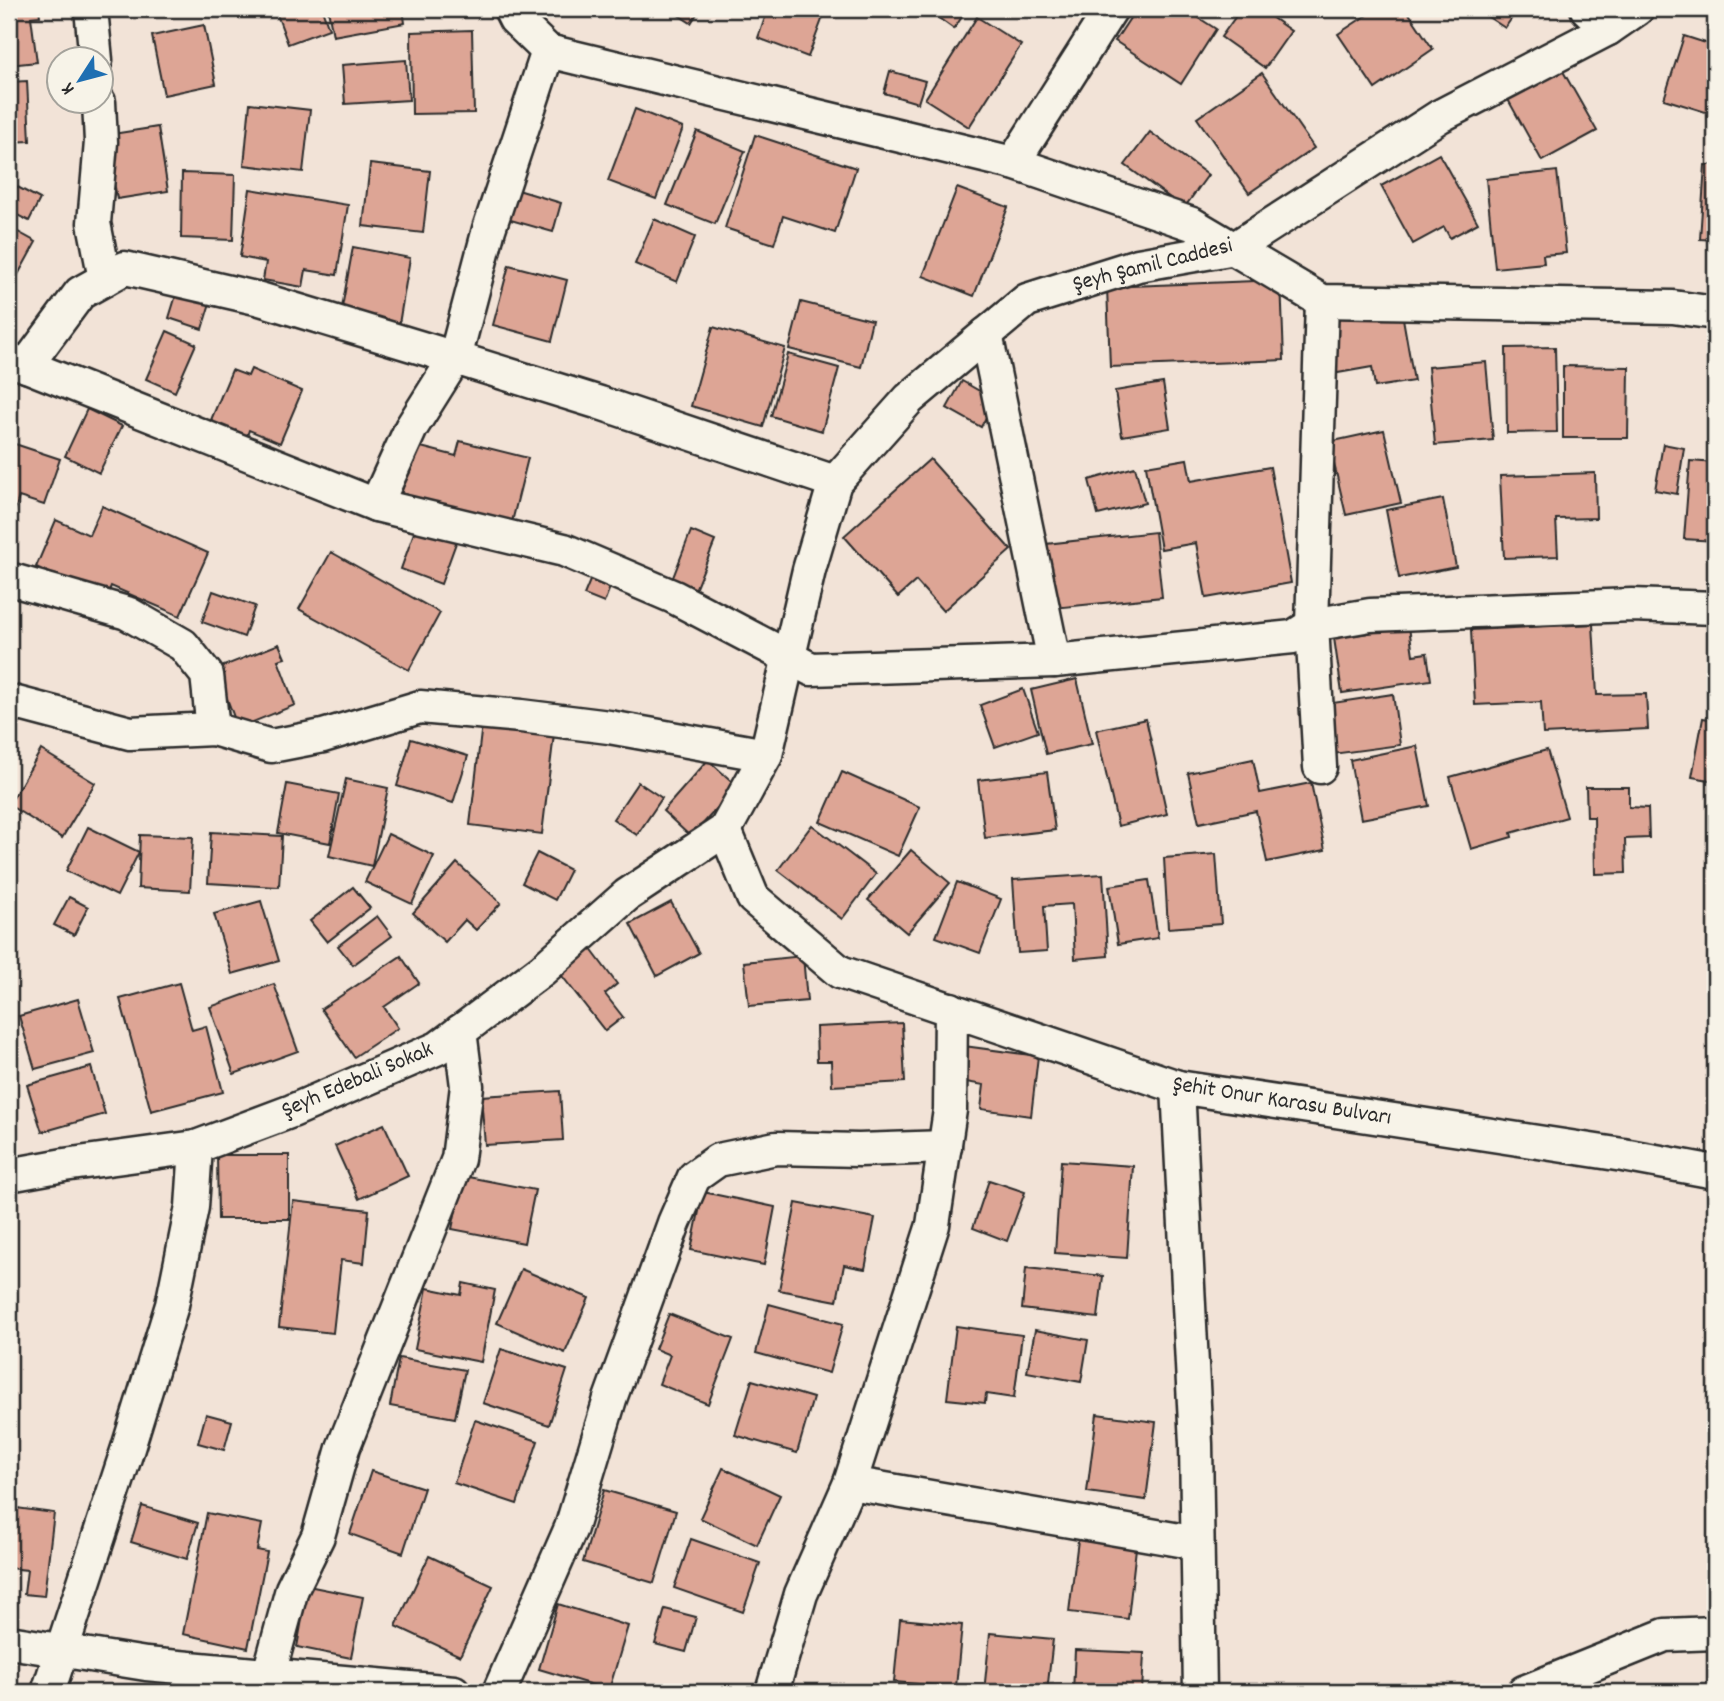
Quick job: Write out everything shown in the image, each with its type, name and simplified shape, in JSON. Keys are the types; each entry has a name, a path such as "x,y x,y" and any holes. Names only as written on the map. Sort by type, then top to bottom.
{"street":[{"path":"91,9 95,46"},
{"path":"510,9 515,19 548,51 1013,163 1192,224 1322,301 1673,307 1715,313"},
{"path":"1013,163 1111,9"},
{"name":"Şeyh Şamil Caddesi","path":"725,830 766,755 809,570 835,482 909,399 1027,300 1139,265 1235,248 1597,19 1637,9"},
{"path":"376,505 411,428 455,358 489,229 548,51"},
{"path":"100,116 101,142 93,223 105,279"},
{"path":"835,482 600,403 260,299 125,268 80,293 17,362 376,505 564,550 674,597 811,669 1054,661 1293,637 1312,625 1370,615 1632,605 1715,608"},
{"path":"1320,767 1312,625 1322,301"},
{"path":"986,334 1054,661"},
{"path":"9,579 127,613 183,645 207,675 213,729"},
{"path":"9,701 130,733 213,729 271,746 323,736 420,707 584,724 766,755"},
{"name":"Şehit Onur Karasu Bulvarı","path":"725,830 753,898 840,972 1178,1087 1623,1155 1715,1172"},
{"name":"Şeyh Edebali Sokak","path":"9,1175 196,1147 292,1111 439,1048 542,970 627,895 725,830"},
{"path":"772,1692 802,1594 850,1483 933,1226 950,1110 951,1009"},
{"path":"267,1684 292,1589 318,1536 344,1448 458,1159 467,1086 460,1031"},
{"path":"1178,1087 1196,1444 1199,1692"},
{"path":"47,1692 172,1305 192,1207 196,1147"},
{"path":"499,1692 570,1528 610,1399 674,1223 694,1177 718,1160 776,1148 859,1150 945,1147"},
{"path":"850,1483 1197,1542"},
{"path":"1524,1692 1665,1635 1715,1633"},
{"path":"9,1642 267,1684 454,1692"}],"building":[{"path":"9,9 39,9 40,16 31,17 37,62 9,65"},
{"path":"275,9 322,9 329,29 288,44"},
{"path":"328,9 403,9 405,23 333,36"},
{"path":"669,9 700,9 691,23"},
{"path":"768,9 826,9 808,57 758,38"},
{"path":"936,9 967,9 954,29 933,14"},
{"path":"1136,9 1185,9 1216,29 1181,84 1115,41"},
{"path":"1241,9 1260,9 1291,31 1265,68 1221,37"},
{"path":"1376,9 1406,9 1433,49 1375,89 1338,34"},
{"path":"1476,9 1518,9 1505,28"},
{"path":"977,17 1021,45 969,127 925,99"},
{"path":"204,25 216,84 164,95 152,36"},
{"path":"472,30 474,113 412,114 411,32"},
{"path":"1684,36 1715,46 1715,115 1664,99"},
{"path":"406,60 409,100 345,104 342,65"},
{"path":"1560,66 1597,131 1542,161 1506,96"},
{"path":"890,71 925,81 918,103 884,93"},
{"path":"1262,73 1314,148 1249,193 1197,118"},
{"path":"27,81 30,141 9,142 9,82"},
{"path":"250,103 310,110 303,172 244,165"},
{"path":"635,109 683,128 656,199 608,181"},
{"path":"158,127 168,191 117,199 106,135"},
{"path":"697,131 745,151 715,224 667,205"},
{"path":"1150,132 1208,175 1184,208 1125,165"},
{"path":"755,135 856,168 835,233 783,216 774,244 725,228"},
{"path":"1439,154 1478,223 1450,238 1444,227 1413,244 1381,186"},
{"path":"370,164 430,171 423,233 363,226"},
{"path":"1705,165 1715,165 1715,240 1700,239"},
{"path":"1557,171 1566,253 1543,255 1544,263 1495,268 1486,179"},
{"path":"182,173 235,175 233,240 181,238"},
{"path":"10,183 40,199 29,221 9,211"},
{"path":"508,187 561,203 553,232 500,217"},
{"path":"957,188 1008,207 974,296 923,276"},
{"path":"250,189 348,205 337,275 306,270 303,287 263,280 266,262 240,257"},
{"path":"654,219 695,237 677,282 635,264"},
{"path":"9,227 36,242 9,291"},
{"path":"353,247 410,258 399,324 341,313"},
{"path":"509,265 567,280 552,341 493,325"},
{"path":"1281,280 1284,360 1110,367 1107,287"},
{"path":"177,292 210,303 202,329 169,318"},
{"path":"801,302 872,320 861,367 789,349"},
{"path":"1401,307 1414,381 1375,387 1372,367 1332,374 1323,320"},
{"path":"713,327 785,348 763,427 691,406"},
{"path":"167,331 196,344 175,392 146,379"},
{"path":"1555,347 1557,432 1507,433 1506,348"},
{"path":"788,354 839,368 822,431 771,416"},
{"path":"1486,362 1493,440 1435,445 1428,367"},
{"path":"1563,366 1629,367 1628,438 1563,438"},
{"path":"251,369 302,391 280,443 249,430 245,442 208,427 232,370 248,376"},
{"path":"962,381 995,400 981,427 947,408"},
{"path":"1163,383 1170,428 1122,436 1115,391"},
{"path":"87,409 122,426 99,473 65,456"},
{"path":"1384,430 1401,503 1346,515 1329,442"},
{"path":"460,441 528,458 512,522 401,495 413,445 456,456"},
{"path":"9,442 60,459 44,505 19,497 14,513 9,511"},
{"path":"1663,444 1684,448 1677,494 1655,490"},
{"path":"930,459 1011,550 943,611 916,581 898,597 844,536"},
{"path":"1187,459 1191,481 1270,467 1291,583 1206,598 1196,543 1161,549 1146,466"},
{"path":"1690,461 1715,463 1715,541 1684,539"},
{"path":"1135,467 1145,503 1098,515 1089,480"},
{"path":"1595,473 1596,518 1556,519 1558,556 1504,558 1500,476"},
{"path":"1443,499 1456,567 1399,578 1386,510"},
{"path":"102,506 208,553 180,616 111,586 106,598 36,567 56,520 89,535"},
{"path":"417,524 457,540 441,584 401,569"},
{"path":"691,531 715,541 695,590 672,580"},
{"path":"1155,532 1162,597 1054,608 1046,544"},
{"path":"331,552 440,613 409,670 299,609"},
{"path":"593,573 612,582 604,603 584,595"},
{"path":"213,591 255,606 244,637 202,622"},
{"path":"1593,624 1597,695 1646,694 1648,729 1543,734 1541,702 1475,705 1471,630"},
{"path":"1409,627 1413,655 1427,653 1431,680 1342,693 1334,638"},
{"path":"279,644 285,658 278,660 295,705 238,728 216,669"},
{"path":"1077,679 1092,744 1046,754 1031,690"},
{"path":"1023,689 1038,732 995,747 980,705"},
{"path":"1393,694 1400,745 1333,754 1326,704"},
{"path":"1703,718 1715,720 1715,781 1692,777"},
{"path":"1146,719 1167,814 1118,826 1096,730"},
{"path":"482,724 554,734 542,834 470,825"},
{"path":"411,739 468,756 453,803 397,786"},
{"path":"1417,746 1429,806 1361,819 1350,760"},
{"path":"41,750 95,783 62,838 9,805"},
{"path":"1547,750 1567,817 1511,833 1512,837 1471,849 1450,777"},
{"path":"1253,759 1260,793 1311,783 1325,850 1267,862 1256,811 1199,823 1188,773"},
{"path":"708,760 737,786 691,837 663,811"},
{"path":"842,772 920,807 898,856 820,822"},
{"path":"1047,772 1055,830 985,838 978,780"},
{"path":"346,779 388,788 372,866 329,856"},
{"path":"638,782 662,798 637,835 613,819"},
{"path":"287,784 339,794 330,843 278,833"},
{"path":"1586,787 1629,787 1629,807 1648,808 1649,838 1625,839 1626,873 1595,874 1594,817 1587,817"},
{"path":"812,825 876,874 842,919 778,870"},
{"path":"88,827 139,852 117,896 66,871"},
{"path":"211,832 282,836 279,887 208,883"},
{"path":"388,834 434,856 412,904 365,882"},
{"path":"140,835 193,837 190,891 138,888"},
{"path":"911,850 950,883 907,933 868,900"},
{"path":"537,853 570,870 555,900 522,883"},
{"path":"1216,854 1221,924 1168,928 1164,858"},
{"path":"457,863 501,903 476,930 465,920 445,942 413,913"},
{"path":"1103,874 1108,956 1075,959 1072,904 1044,906 1047,951 1018,953 1013,880"},
{"path":"1149,880 1158,938 1118,944 1109,886"},
{"path":"957,882 1001,899 980,953 936,937"},
{"path":"353,887 370,908 327,942 310,921"},
{"path":"69,897 88,907 74,935 54,925"},
{"path":"261,901 279,961 232,974 214,914"},
{"path":"671,902 699,953 657,976 630,924"},
{"path":"377,916 392,936 353,965 338,946"},
{"path":"590,948 617,984 605,994 623,1017 605,1031 559,972"},
{"path":"401,956 419,983 384,1007 398,1028 354,1057 321,1009"},
{"path":"803,956 807,1001 749,1006 744,962"},
{"path":"179,983 192,1030 206,1026 223,1092 151,1111 120,999"},
{"path":"274,984 298,1051 234,1074 210,1007"},
{"path":"78,999 94,1053 35,1069 19,1016"},
{"path":"902,1023 905,1082 832,1086 831,1061 817,1061 816,1027"},
{"path":"964,1046 1038,1056 1031,1116 981,1109 984,1085 960,1081"},
{"path":"91,1067 105,1114 42,1132 27,1085"},
{"path":"560,1091 563,1140 485,1145 481,1096"},
{"path":"384,1124 408,1176 359,1199 335,1146"},
{"path":"217,1155 289,1155 289,1219 218,1219"},
{"path":"1061,1161 1133,1166 1127,1258 1055,1253"},
{"path":"463,1176 535,1190 524,1243 452,1229"},
{"path":"989,1180 1025,1192 1007,1241 973,1228"},
{"path":"703,1192 775,1207 764,1265 691,1250"},
{"path":"293,1201 369,1210 364,1263 341,1260 333,1333 279,1327"},
{"path":"796,1203 875,1218 865,1269 844,1265 837,1301 779,1290"},
{"path":"1026,1268 1103,1276 1098,1318 1022,1309"},
{"path":"521,1269 589,1298 565,1353 497,1323"},
{"path":"463,1283 495,1290 481,1362 415,1349 427,1288 461,1295"},
{"path":"769,1304 843,1324 829,1373 756,1353"},
{"path":"669,1314 733,1339 708,1404 659,1384 670,1355 655,1349"},
{"path":"956,1326 1022,1335 1014,1398 986,1394 985,1403 947,1399"},
{"path":"1035,1330 1088,1340 1081,1382 1027,1372"},
{"path":"501,1349 567,1370 549,1425 483,1403"},
{"path":"399,1358 465,1370 455,1418 390,1406"},
{"path":"752,1380 813,1398 797,1453 735,1435"},
{"path":"206,1414 232,1421 224,1450 198,1443"},
{"path":"1097,1414 1156,1422 1146,1500 1087,1492"},
{"path":"475,1420 538,1441 517,1504 454,1483"},
{"path":"723,1468 780,1495 757,1545 700,1518"},
{"path":"371,1471 424,1488 403,1553 350,1534"},
{"path":"604,1490 676,1511 654,1583 583,1562"},
{"path":"142,1506 198,1523 187,1559 131,1542"},
{"path":"9,1507 54,1513 44,1596 24,1594 27,1570 9,1568"},
{"path":"207,1513 262,1524 257,1550 267,1552 248,1648 183,1634"},
{"path":"691,1539 760,1563 743,1612 674,1588"},
{"path":"1078,1540 1136,1548 1128,1619 1069,1612"},
{"path":"429,1556 493,1586 460,1656 396,1626"},
{"path":"308,1586 363,1597 351,1658 297,1647"},
{"path":"558,1604 628,1626 609,1690 539,1669"},
{"path":"665,1609 696,1617 686,1652 655,1644"},
{"path":"900,1619 962,1625 956,1687 894,1682"},
{"path":"990,1633 1053,1639 1047,1692 984,1692"},
{"path":"1075,1650 1144,1653 1142,1692 1073,1692"}]}
